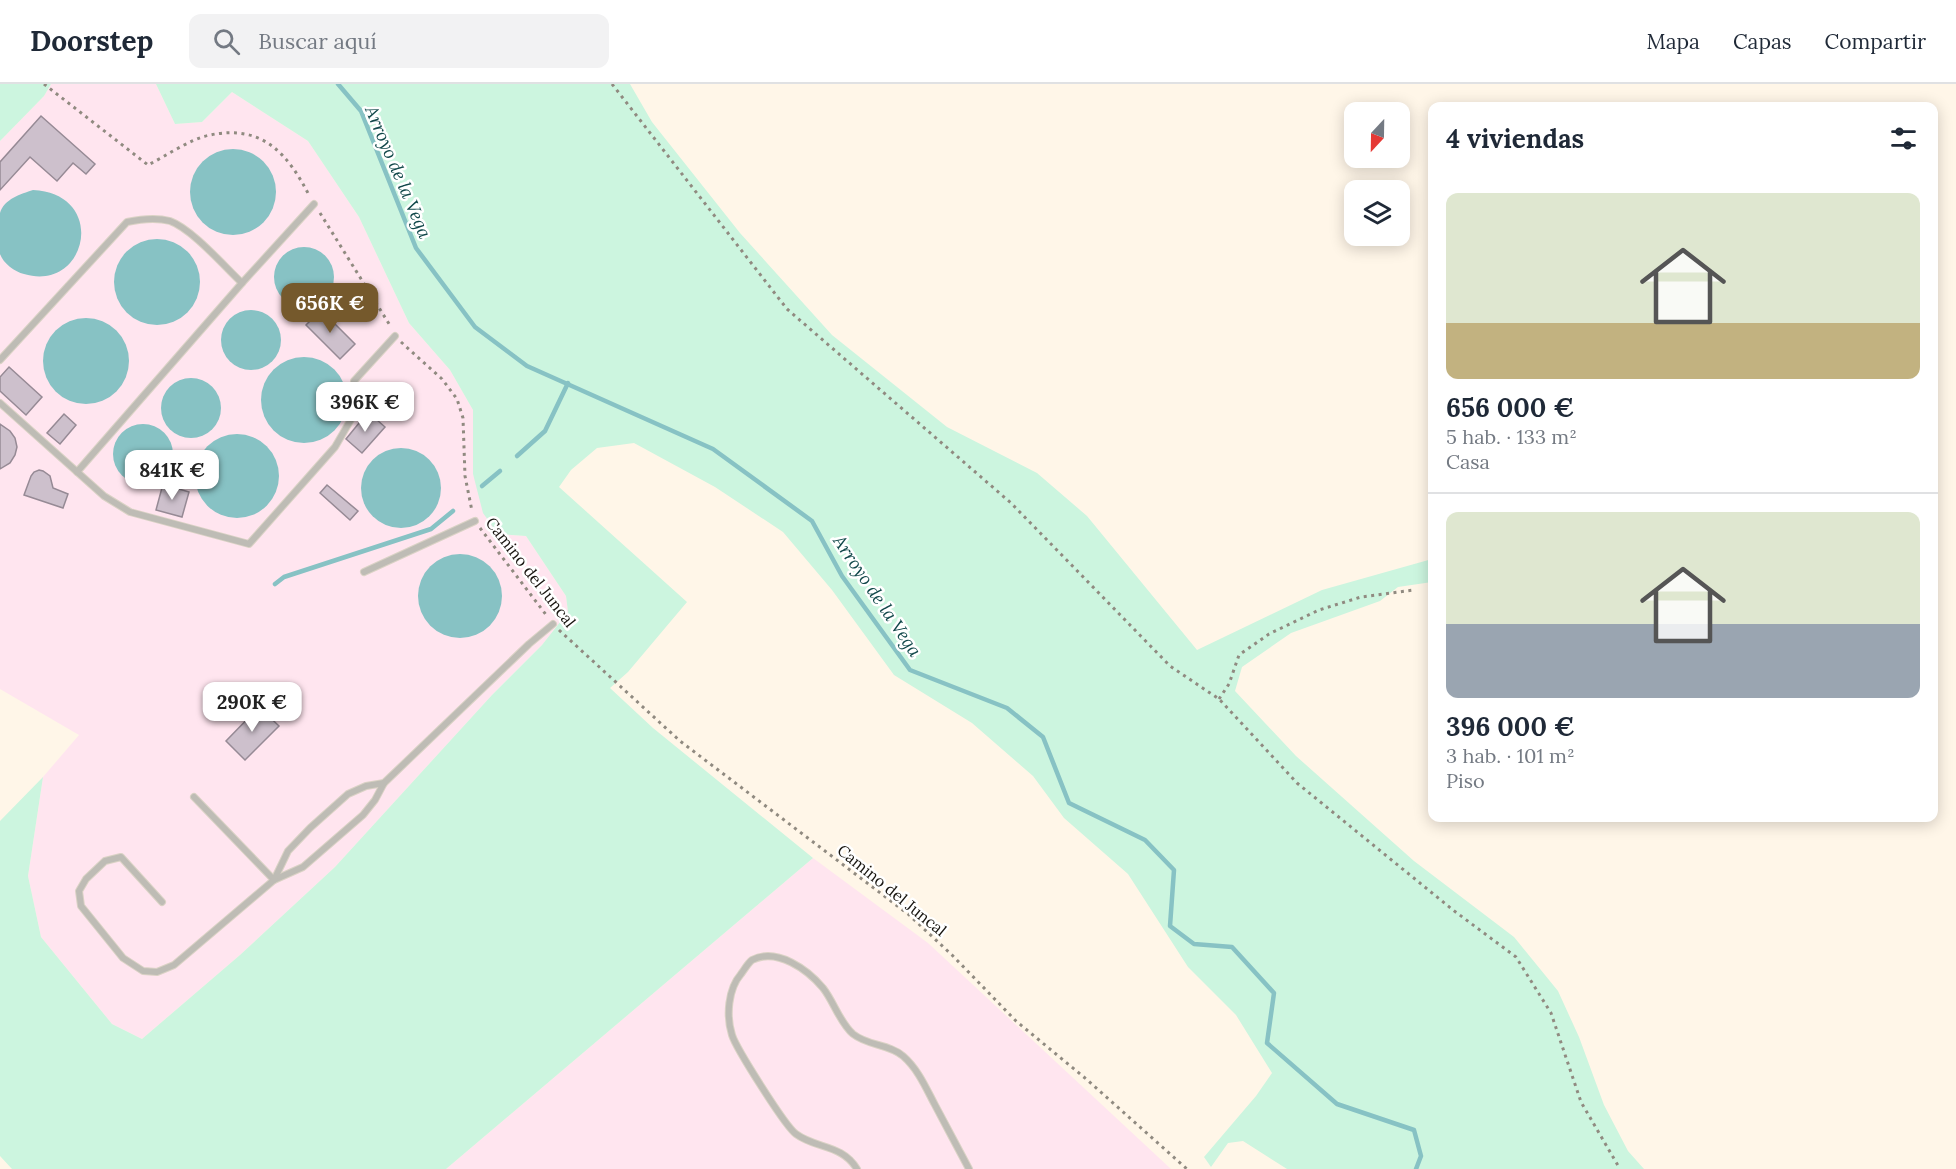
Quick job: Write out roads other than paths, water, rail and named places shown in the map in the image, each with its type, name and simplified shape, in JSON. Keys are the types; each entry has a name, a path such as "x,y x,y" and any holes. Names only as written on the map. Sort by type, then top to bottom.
{"lane":[{"path":"77,472 314,204"},
{"path":"0,360 127,222 148,218 170,222 189,233 242,283"},
{"path":"0,403 104,496 130,512 249,544 335,447 352,416 354,381 395,336"},
{"path":"364,572 475,521"},
{"path":"162,902 121,857 105,861 86,879 79,891 81,906 123,958 143,971 157,972 174,965 274,880 303,867 363,815 375,800 384,783 529,644 553,624"},
{"path":"274,880 288,851 348,794 366,786 384,783"},
{"path":"194,797 274,880"},
{"path":"857,1169 853,1162 833,1148 812,1142 795,1133 780,1116 732,1036 728,1010 736,980 752,960 772,956 798,965 823,988 852,1033 870,1043 902,1055 919,1074 969,1169"}],"water":[{"path":"225,149 241,149 264,161 273,175 276,192 273,209 264,223 241,235 225,235 209,228 197,216 190,200 190,184 197,168 209,156"},
{"path":"33,190 57,196 73,207 80,223 81,241 75,257 63,269 46,276 17,271 7,264 0,254 2,208 14,198"},
{"path":"149,239 165,239 188,251 197,265 200,282 197,299 188,313 165,325 149,325 133,318 121,306 114,290 114,274 121,258 133,246"},
{"path":"304,247 325,256 334,277 325,298 304,307 283,298 274,277 283,256"},
{"path":"251,310 272,319 281,340 272,361 251,370 230,361 221,340 230,319"},
{"path":"78,318 94,318 117,330 126,344 129,361 126,378 117,392 94,404 78,404 62,397 50,385 43,369 43,353 50,337 62,325"},
{"path":"296,357 312,357 335,369 344,383 347,400 344,417 335,431 312,443 296,443 280,436 268,424 261,408 261,392 268,376 280,364"},
{"path":"191,378 212,387 221,408 212,429 191,438 170,429 161,408 170,387"},
{"path":"143,424 164,433 173,454 164,475 143,484 122,475 113,454 122,433"},
{"path":"237,434 253,437 267,446 276,460 279,476 276,492 267,506 253,515 237,518 221,515 207,506 198,492 195,476 198,460 207,446 221,437"},
{"path":"393,448 409,448 430,459 441,480 441,496 430,517 409,528 393,528 379,522 367,510 361,496 361,480 367,466 379,454"},
{"path":"460,554 476,557 490,566 499,580 502,596 499,612 490,626 476,635 460,638 444,635 430,626 421,612 418,596 421,580 430,566 444,557"}],"waterway":[{"name":"Arroyo de la Vega","path":"338,84 361,111 416,248 475,327 527,366 713,449 812,521 842,576 910,670 1007,708 1043,737 1069,803 1145,840 1174,870 1170,926 1194,944 1232,947 1274,993 1267,1043 1337,1104 1414,1130 1421,1156 1416,1169"},
{"path":"517,456 545,431 568,383"},
{"path":"482,486 500,471"},
{"path":"275,584 284,577 431,529 453,511"}]}
